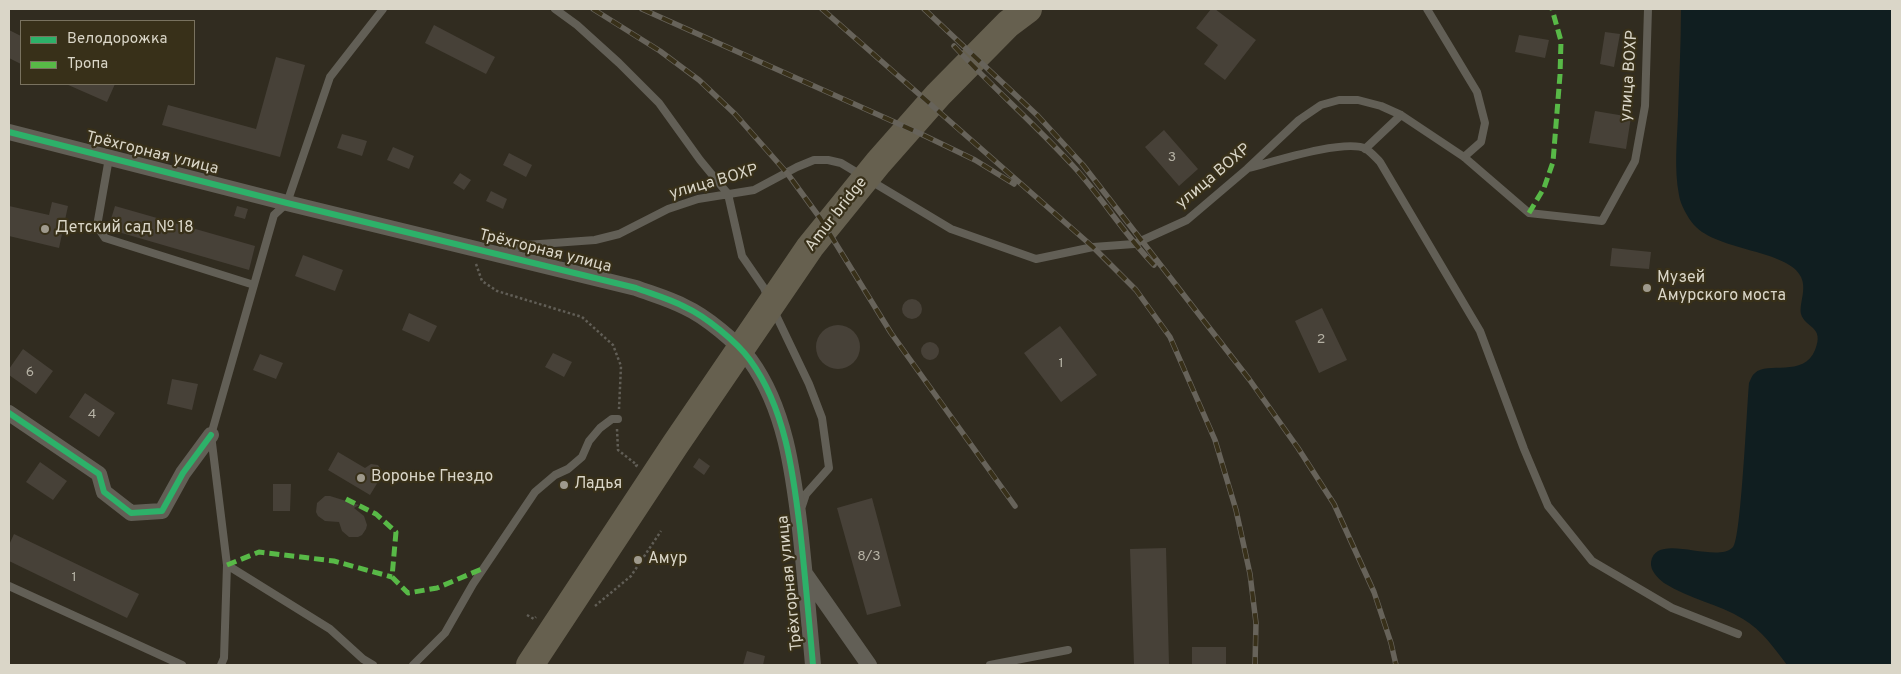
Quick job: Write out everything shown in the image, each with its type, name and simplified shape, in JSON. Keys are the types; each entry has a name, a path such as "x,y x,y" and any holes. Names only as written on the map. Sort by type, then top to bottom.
{"highway":[{"name":"Amur bridge","path":"530,665 675,445 810,247 878,163 938,95 1008,24 1028,9"}],"street":[{"name":"Трёхгорная улица","path":"9,132 287,203 636,288 686,307 724,333 750,359 767,389 783,430 795,492 805,573 813,665"},
{"path":"11,418 99,474 104,492 131,514 162,510 183,472 211,435"},
{"path":"805,573 869,665"}],"lane":[{"path":"221,665 224,658 227,565 211,435 274,215 287,203 330,77 383,9"},
{"path":"555,9 577,25 619,63 659,104 700,160 728,194 742,256 764,288 809,384 822,418 829,468 806,494 798,518"},
{"path":"1427,9 1477,92 1485,123 1481,142 1464,157"},
{"name":"улица ВОХР","path":"486,252 526,245 595,240 619,234 668,210 698,199 754,190 814,160 828,160 842,164 951,229 1036,259 1093,247 1134,244 1187,220 1247,169 1299,120 1321,105 1340,100 1358,100 1381,106 1401,115 1464,157 1529,213 1602,221 1635,161 1645,106 1648,9"},
{"path":"1365,149 1401,115"},
{"path":"1247,169 1332,148 1349,146 1365,149 1380,162 1480,331 1524,449 1548,506 1592,561 1672,608 1738,634"},
{"path":"109,158 97,226 106,238 254,285"},
{"path":"413,665 445,633 473,584 534,492 554,475 568,469 582,457 588,441 600,428 612,419 618,419"},
{"path":"227,565 330,629 363,659 373,665"},
{"path":"9,586 182,665"},
{"path":"990,665 1068,650"}],"path":[{"path":"486,252 476,264 482,281 498,291 582,317 612,345 622,366 616,438 618,450 637,465 631,473"},
{"path":"593,607 631,576 661,531"},
{"path":"527,615 534,619 539,612"}],"shaded area":[{"path":"1681,9 1892,9 1892,665 1787,665 1767,640 1750,623 1724,609 1674,589 1659,579 1652,568 1651,562 1655,553 1664,549 1675,548 1714,553 1725,552 1733,547 1739,521 1749,383 1753,375 1761,370 1803,364 1810,359 1815,350 1818,336 1801,314 1803,282 1794,268 1782,261 1705,234 1694,225 1681,202 1677,185 1676,165"}],"building":[{"path":"1211,9 1215,9 1256,40 1225,80 1204,64 1218,45 1196,28"},
{"path":"434,25 495,57 486,74 425,43"},
{"path":"9,30 20,36 20,64 9,58"},
{"path":"1605,32 1620,34 1614,67 1600,64"},
{"path":"1519,35 1549,40 1545,58 1515,52"},
{"path":"276,57 305,65 280,157 162,125 168,105 256,129"},
{"path":"68,85 115,85 107,102"},
{"path":"1595,111 1631,117 1626,149 1589,143"},
{"path":"1164,130 1198,169 1179,186 1145,147"},
{"path":"342,134 367,141 362,156 337,148"},
{"path":"393,147 414,156 409,169 387,160"},
{"path":"509,153 532,165 526,177 503,165"},
{"path":"460,173 471,180 464,190 453,183"},
{"path":"491,191 507,199 503,209 486,201"},
{"path":"52,202 68,206 59,248 9,236 9,206 49,215"},
{"path":"115,206 255,246 249,270 108,229"},
{"path":"237,206 248,209 245,219 234,216"},
{"path":"1612,248 1651,252 1649,269 1610,266"},
{"path":"303,255 343,270 335,291 295,276"},
{"path":"912,299 919,302 922,309 919,316 912,319 905,316 902,309 905,302"},
{"path":"1322,308 1347,360 1319,373 1295,321"},
{"path":"409,313 437,326 429,342 402,330"},
{"path":"842,325 854,331 859,338 859,356 854,363 847,368 834,369 826,366 819,359 816,343 819,335 826,328"},
{"path":"1060,326 1097,375 1061,402 1024,353"},
{"path":"926,342 934,342 939,347 937,358 926,360 921,355 921,347"},
{"path":"23,349 53,371 36,394 9,375 9,369"},
{"path":"553,353 572,362 564,377 545,367"},
{"path":"260,354 283,363 276,379 253,370"},
{"path":"172,379 198,384 192,410 167,404"},
{"path":"85,393 115,413 99,437 69,417"},
{"path":"338,452 365,468 371,464 378,465 382,471 381,477 370,495 328,470"},
{"path":"699,458 710,466 704,475 693,467"},
{"path":"40,462 67,481 53,500 26,482"},
{"path":"273,484 291,484 290,511 273,511"},
{"path":"325,496 359,505 354,508 364,516 367,525 362,535 349,537 342,531 339,522 325,521 318,516 316,512 317,503"},
{"path":"872,498 901,606 867,615 837,508"},
{"path":"14,534 139,594 127,618 9,561 9,545"},
{"path":"1166,548 1169,665 1134,665 1130,549"},
{"path":"1192,647 1226,647 1226,665 1192,665"},
{"path":"747,651 765,656 763,665 743,665"}],"railway":[{"path":"593,9 660,51 699,80 735,114 787,173 820,218 891,333 1015,506"},
{"path":"642,9 919,133 975,160 1014,184"},
{"path":"822,9 1093,247 1136,290 1170,337 1215,440 1236,510 1250,574 1256,623 1255,665"},
{"path":"924,9 1038,116 1083,165 1249,379 1298,448 1334,504 1374,592 1391,643 1396,665"},
{"path":"954,46 1075,168 1133,242 1154,265"}],"marked path":[{"path":"1529,213 1544,188 1553,162 1561,41 1552,9"},
{"path":"346,499 376,514 396,532 392,577 408,593 437,588 484,568"},
{"path":"227,565 259,552 334,561 392,577"}],"cycle path":[{"path":"9,132 287,203 636,288 693,311 711,323 744,353 762,379 772,398 786,441 797,507 813,665"},
{"path":"9,413 99,474 104,492 131,513 162,511 183,473 211,435"}],"place":[{"name":"Детский сад № 18","path":"45,229"},
{"name":"Музей Амурского моста","path":"1647,288"},
{"name":"Воронье Гнездо","path":"361,478"},
{"name":"Ладья","path":"564,485"},
{"name":"Амур","path":"638,560"}]}
